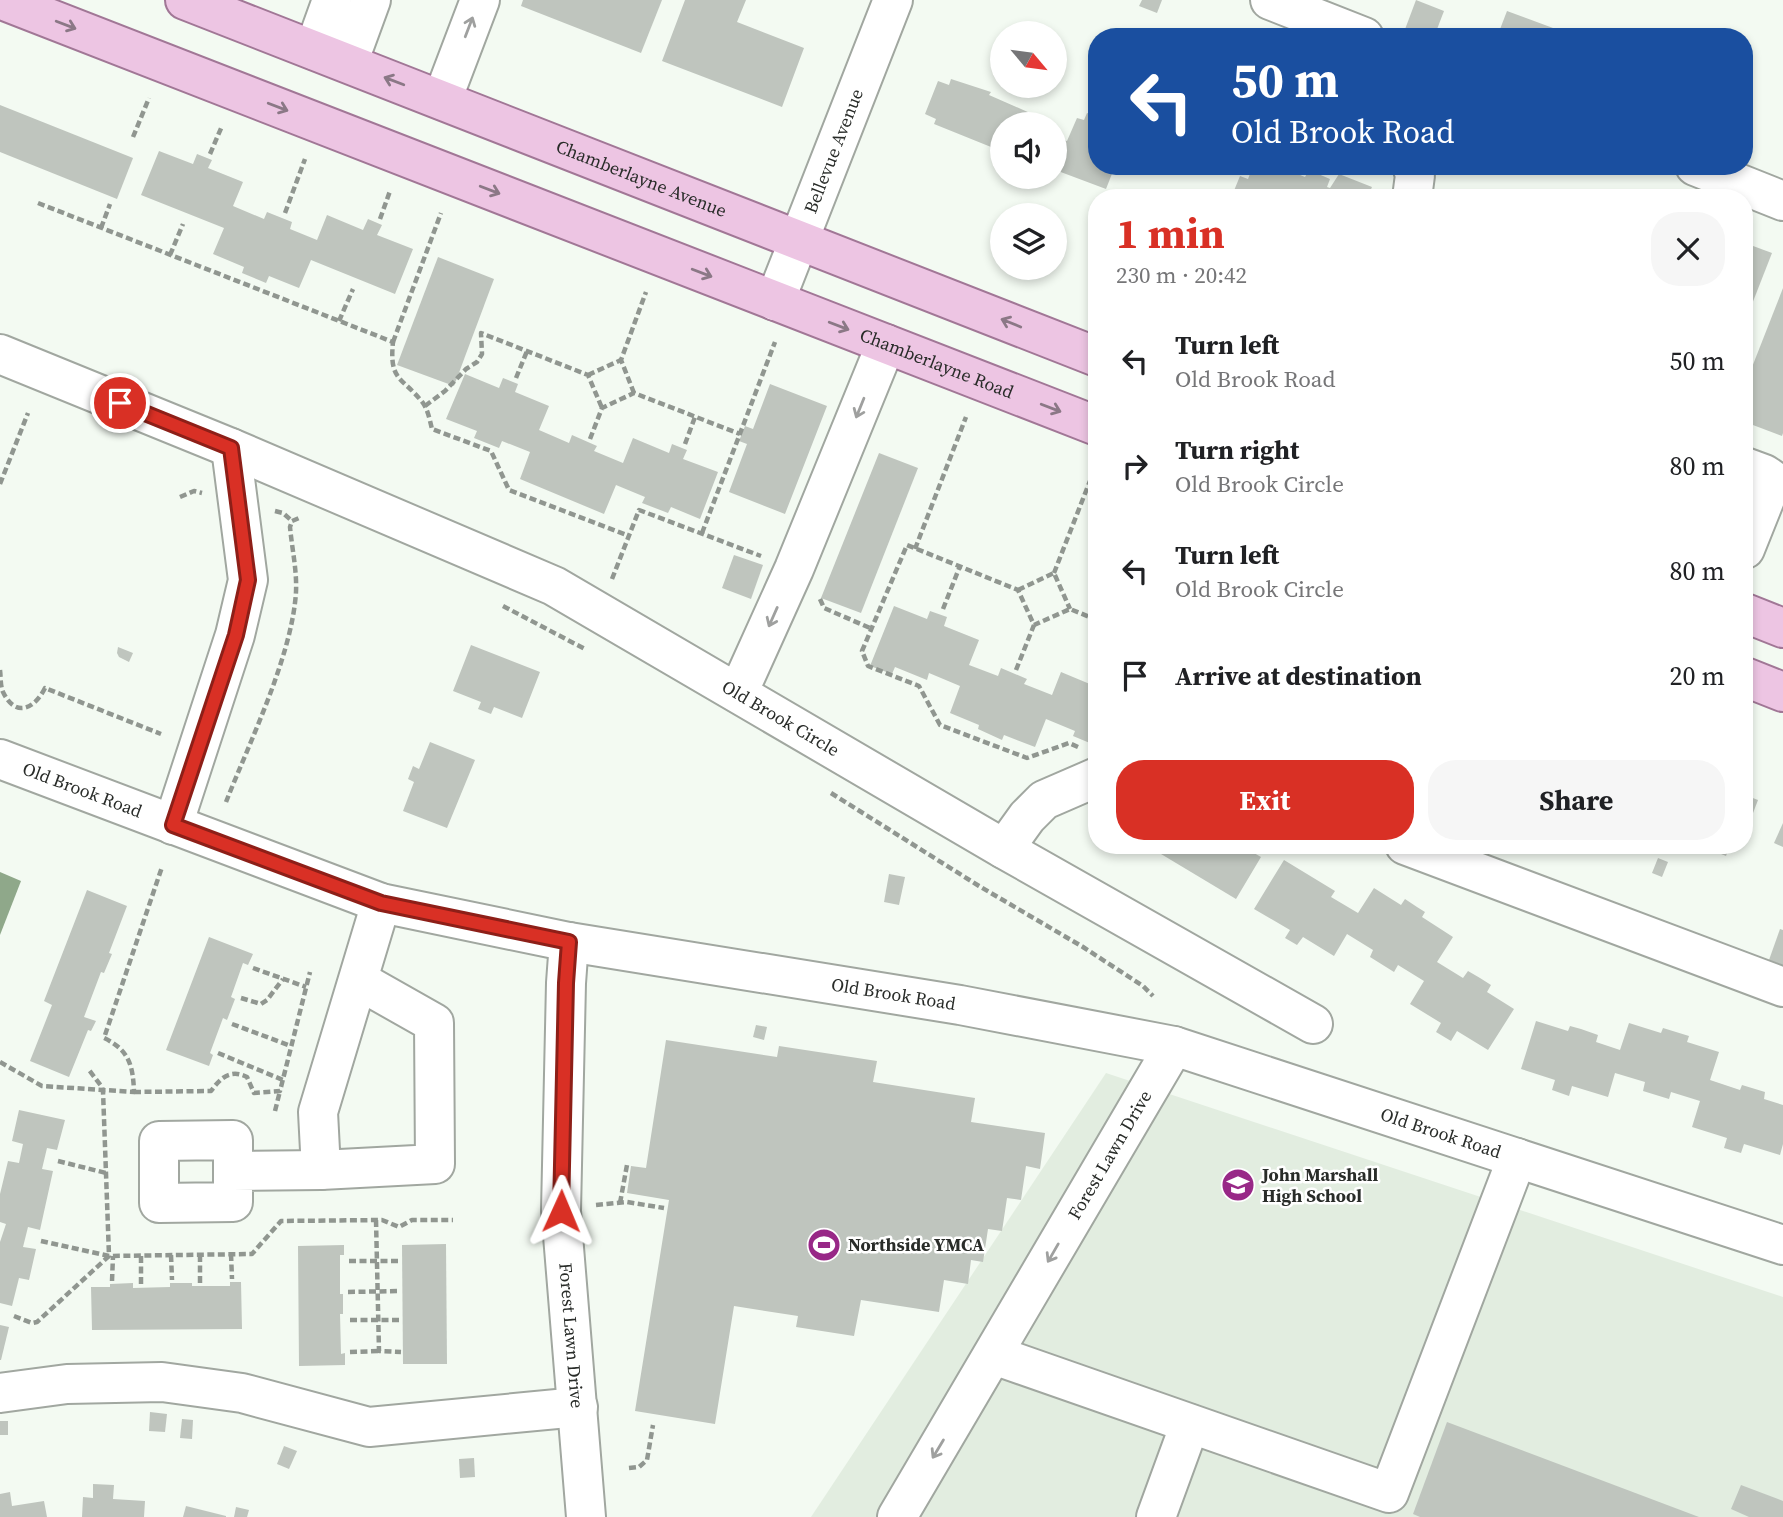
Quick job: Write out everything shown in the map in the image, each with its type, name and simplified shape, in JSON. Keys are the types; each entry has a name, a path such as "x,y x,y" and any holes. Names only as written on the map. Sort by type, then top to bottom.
{"main road":[{"path":"2,0 775,301"},
{"name":"Chamberlayne Avenue","path":"185,0 1088,353"},
{"name":"Chamberlayne Road","path":"775,301 1088,423"},
{"path":"1753,615 1783,628"},
{"path":"1753,680 1783,692"}],"street":[{"path":"331,57 332,0"},
{"path":"331,57 372,0"},
{"path":"442,100 480,0"},
{"name":"Bellevue Avenue","path":"775,301 893,0"},
{"path":"1270,0 1341,28"},
{"path":"1718,175 1753,189"},
{"path":"1753,189 1783,201"},
{"path":"738,693 794,569 886,344"},
{"name":"Old Brook Circle","path":"0,354 231,448 554,586 1004,849 1313,1024"},
{"path":"173,825 236,635 248,580 231,448"},
{"path":"1753,470 1770,478 1769,489 1753,529"},
{"name":"Old Brook Road","path":"0,760 381,903 569,942 960,1005 1174,1046 1783,1245"},
{"path":"1004,849 1027,817 1044,800 1088,768"},
{"path":"1429,854 1783,987"},
{"path":"321,1170 318,1112 381,903"},
{"name":"Forest Lawn Drive","path":"569,942 561,1211 586,1517"},
{"path":"233,1171 435,1164 434,1023 358,980"},
{"name":"Forest Lawn Drive","path":"897,1517 1174,1046"},
{"path":"994,1355 1389,1493 1517,1158"},
{"path":"0,1393 67,1384 162,1382 242,1393 369,1427 578,1407"},
{"path":"1156,1517 1190,1424"}],"path":[{"path":"133,137 149,98"},
{"path":"211,154 222,126"},
{"path":"285,213 305,159"},
{"path":"380,219 390,191"},
{"path":"38,203 393,342"},
{"path":"101,228 110,204"},
{"path":"441,213 393,342 391,363 397,377 425,406 432,429 491,451 509,490 629,536"},
{"path":"170,255 183,224"},
{"path":"339,321 353,289"},
{"path":"634,393 621,360 646,292"},
{"path":"425,406 446,391 466,369 477,362 482,354 481,333 588,375 602,408"},
{"path":"702,533 775,342"},
{"path":"516,378 527,351"},
{"path":"588,375 621,360"},
{"path":"590,439 602,408 634,393 740,434"},
{"path":"0,484 28,413"},
{"path":"685,444 695,417"},
{"path":"915,549 966,417"},
{"path":"1018,590 1054,573 1088,486"},
{"path":"180,498 194,491"},
{"path":"611,580 639,510 771,560"},
{"path":"283,513 292,521"},
{"path":"226,802 292,625 296,572 290,527 292,521 298,518 306,520"},
{"path":"1034,625 1018,590 907,545 862,651 868,666 919,686 940,725 1027,758 1069,743 1088,760"},
{"path":"943,609 960,566"},
{"path":"1054,573 1070,609 1088,616"},
{"path":"818,594 824,608 870,628"},
{"path":"496,603 590,652"},
{"path":"1016,670 1034,625 1070,609"},
{"path":"0,670 0,685 5,696 15,705 27,708 36,705 46,688 161,734"},
{"path":"827,790 979,886 1093,953 1143,986 1153,996"},
{"path":"134,1092 134,1073 130,1059 123,1049 104,1038 162,867"},
{"path":"253,968 306,987"},
{"path":"275,1111 310,972"},
{"path":"242,998 261,1004 283,979"},
{"path":"232,1024 291,1046"},
{"path":"218,1053 283,1080"},
{"path":"0,1062 42,1086 134,1092 211,1091 220,1078 230,1073 247,1077 254,1093 280,1091"},
{"path":"89,1070 103,1091 112,1281"},
{"path":"58,1161 106,1174"},
{"path":"621,1203 626,1165"},
{"path":"592,1205 621,1203 664,1208"},
{"path":"376,1220 379,1351"},
{"path":"41,1241 111,1256 253,1254 281,1222 382,1220 399,1227 412,1220 453,1220"},
{"path":"231,1254 232,1279"},
{"path":"171,1255 172,1280"},
{"path":"200,1255 200,1283"},
{"path":"14,1316 32,1323 37,1322 111,1256"},
{"path":"141,1256 141,1284"},
{"path":"349,1261 400,1261"},
{"path":"348,1292 400,1291"},
{"path":"350,1320 401,1320"},
{"path":"350,1352 401,1352"},
{"path":"629,1468 639,1467 648,1460 653,1424"}],"shaded area":[{"path":"0,872 21,881 0,935"},
{"name":"John Marshall High School","path":"1106,1073 1783,1297 1783,1517 811,1517"}],"building":[{"path":"523,0 662,0 641,53 521,6"},
{"path":"685,0 746,0 737,22 804,48 782,107 662,61"},
{"path":"1142,0 1162,0 1157,13 1139,6"},
{"path":"1416,0 1444,11 1437,28 1406,28"},
{"path":"1507,11 1553,28 1500,28"},
{"path":"951,79 990,92 990,98 1028,112 990,112 990,147 934,124 936,119 925,114 938,81 949,85"},
{"path":"0,105 133,158 117,199 0,152"},
{"path":"1088,113 1088,175 1111,175 1106,189 1067,174 1067,141 1077,118 1084,120"},
{"path":"159,151 193,164 197,154 212,160 208,168 243,182 233,206 264,219 267,212 292,222 290,229 317,240 327,215 363,230 368,219 382,225 377,235 413,249 395,294 311,260 299,288 269,276 266,283 242,273 244,267 213,254 224,228 141,195"},
{"path":"1250,175 1321,175 1330,179 1327,187 1330,188 1338,175 1342,175 1372,187 1371,189 1235,189 1240,176 1248,179"},
{"path":"1753,246 1772,253 1753,302"},
{"path":"438,257 494,279 454,386 397,365"},
{"path":"1783,288 1782,436 1753,425 1753,365"},
{"path":"465,374 499,388 503,378 518,384 515,392 549,406 539,430 569,443 572,435 597,446 594,451 623,463 633,438 669,453 672,444 687,450 683,459 718,472 700,519 671,507 668,513 642,503 645,497 616,485 604,514 520,479 530,452 502,441 499,448 474,438 477,431 446,419"},
{"path":"770,384 827,406 785,514 729,492 747,444 739,441 745,426 753,429"},
{"path":"879,453 918,468 861,613 821,598"},
{"path":"734,555 763,565 751,599 722,588"},
{"path":"894,606 927,619 930,611 947,617 944,626 979,640 969,665 998,676 1001,668 1027,679 1024,684 1052,695 1061,672 1088,683 1088,742 1073,736 1075,731 1046,719 1035,747 1004,735 1002,740 978,729 979,725 950,713 960,686 929,673 927,680 895,667 892,674 870,666"},
{"path":"471,645 540,672 522,718 494,707 491,714 478,709 481,702 453,691"},
{"path":"118,647 133,653 129,662 119,657"},
{"path":"430,742 475,760 447,828 403,811 414,782 408,779 413,766 419,769"},
{"path":"1753,798 1758,800 1753,813"},
{"path":"1783,823 1783,847 1774,843"},
{"path":"1161,854 1256,854 1261,857 1236,899"},
{"path":"1658,858 1668,862 1662,877 1652,873"},
{"path":"1284,860 1335,891 1331,897 1358,913 1374,888 1401,905 1405,899 1425,912 1422,917 1453,937 1437,962 1463,978 1468,971 1480,978 1491,985 1487,992 1514,1009 1488,1050 1457,1031 1451,1041 1436,1032 1441,1023 1410,1004 1424,981 1398,965 1394,972 1370,957 1373,950 1347,934 1334,956 1303,937 1297,945 1285,938 1290,930 1254,909"},
{"path":"889,874 905,877 899,905 884,902"},
{"path":"87,890 127,906 109,953 112,954 104,973 101,972 84,1017 96,1021 91,1031 88,1030 69,1077 30,1061 52,1005 44,1001"},
{"path":"1780,929 1783,930 1783,965 1769,960"},
{"path":"209,937 253,954 248,965 243,963 231,997 235,999 227,1020 223,1018 210,1053 213,1055 209,1066 166,1050"},
{"path":"1536,1021 1568,1031 1570,1026 1581,1029 1598,1035 1596,1042 1620,1050 1629,1023 1661,1033 1663,1028 1689,1036 1687,1042 1719,1052 1710,1080 1740,1090 1742,1085 1765,1092 1764,1099 1783,1105 1783,1144 1780,1155 1744,1144 1741,1153 1724,1148 1727,1138 1692,1127 1700,1101 1671,1092 1669,1099 1643,1091 1645,1082 1615,1073 1608,1097 1572,1086 1569,1096 1552,1090 1555,1080 1521,1069"},
{"path":"756,1025 767,1027 764,1040 753,1037"},
{"name":"Northside YMCA","path":"666,1040 777,1057 779,1046 877,1061 873,1082 975,1098 971,1122 1045,1133 1040,1169 1026,1166 1021,1200 1007,1198 1002,1231 988,1229 983,1262 971,1260 968,1284 944,1280 939,1312 861,1300 854,1336 796,1327 798,1316 734,1306 715,1424 635,1411 669,1200 627,1193 631,1166 646,1168"},
{"path":"19,1110 65,1120 57,1150 47,1148 42,1169 53,1171 40,1230 28,1227 23,1247 36,1249 29,1280 19,1278 12,1306 0,1303 0,1242 6,1224 0,1222 0,1194 8,1161 19,1163 23,1144 12,1141"},
{"path":"446,1244 447,1364 403,1364 402,1245"},
{"path":"344,1245 344,1255 340,1255 343,1314 340,1314 341,1354 345,1353 345,1365 299,1366 298,1246"},
{"path":"230,1282 241,1282 242,1329 92,1330 91,1287 133,1283 133,1288 170,1287 170,1283 230,1286"},
{"path":"0,1325 9,1327 1,1360 0,1360"},
{"path":"150,1412 167,1414 165,1432 149,1431"},
{"path":"182,1419 193,1420 192,1439 180,1438"},
{"path":"0,1421 8,1421 8,1435 0,1435"},
{"path":"1447,1422 1699,1517 1420,1517 1413,1514"},
{"path":"284,1446 297,1451 289,1469 277,1464"},
{"path":"474,1458 475,1477 460,1478 459,1459"},
{"path":"93,1484 114,1485 113,1499 145,1501 144,1517 82,1517 83,1497 93,1498"},
{"path":"1741,1485 1783,1501 1783,1517 1749,1517 1731,1509"},
{"path":"10,1492 12,1506 44,1501 47,1517 0,1517 0,1494"},
{"path":"186,1506 226,1516 226,1517 183,1517"},
{"path":"236,1507 249,1510 247,1517 234,1517"}],"place":[{"name":"John Marshall High School","path":"1238,1185"},
{"name":"Northside YMCA","path":"824,1245"}],"route":[{"path":"120,403 231,448 239,502 248,580 236,635 173,825 381,903 569,942 561,1211"}]}
